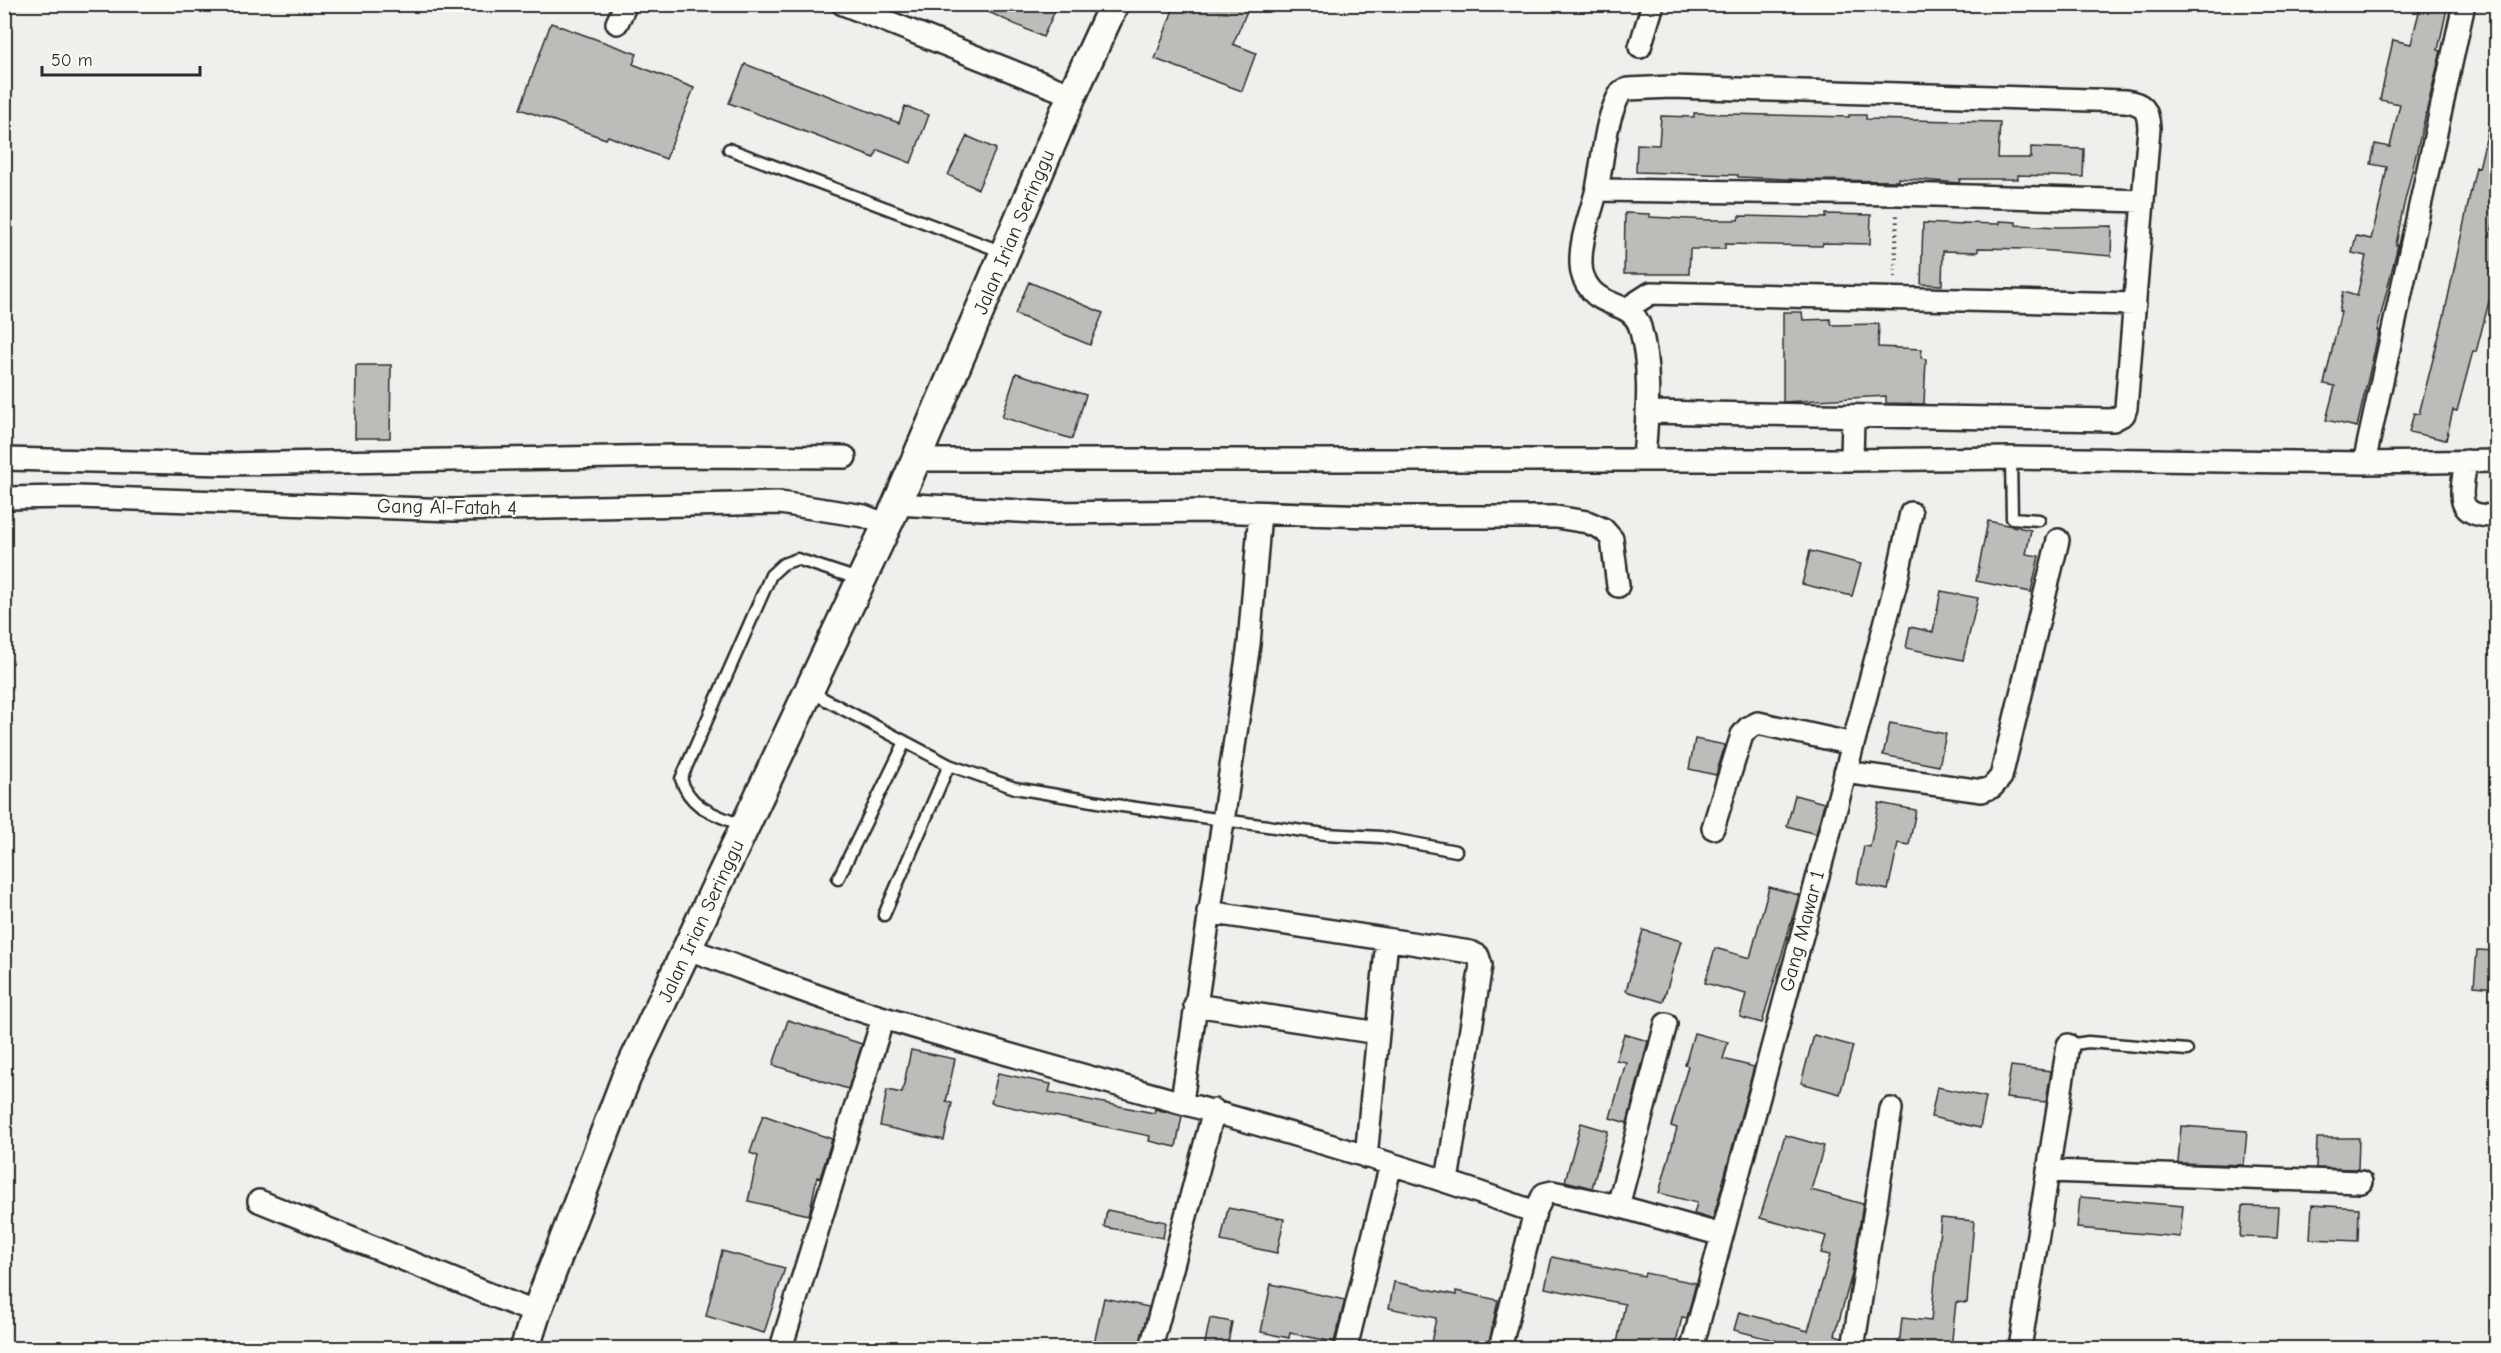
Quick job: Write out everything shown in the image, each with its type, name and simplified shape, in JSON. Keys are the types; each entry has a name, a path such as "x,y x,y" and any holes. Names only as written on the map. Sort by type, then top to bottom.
{"street":[{"path":"843,4 1072,95"},
{"name":"Jalan Irian Seringgu","path":"525,1348 536,1313 626,1078 901,494 1006,254 1072,95 1114,4"},
{"path":"1640,47 1653,4"},
{"path":"2364,463 2464,4"},
{"path":"1644,459 1648,396 1640,325 1626,309 1601,299 1591,291 1583,278 1580,267 1585,228 1596,190 1609,122 1622,92 1628,89 1671,87 2139,103 2146,108 2149,128 2124,414 2113,420 1647,412"},
{"path":"1596,190 1898,194 2143,201"},
{"path":"1626,309 1651,293 1894,296 2135,304"},
{"path":"1852,460 1853,417"},
{"path":"4,459 226,464 675,456 845,457"},
{"path":"901,494 1644,459 1852,460 2012,464 2364,463 2465,466 2496,461"},
{"path":"2465,466 2462,504 2472,514 2496,516"},
{"path":"901,494 1053,513 1556,517 1587,522 1603,529 1612,539 1618,586"},
{"name":"Gang Al-Fatah 4","path":"4,498 89,497 454,510 780,503 864,516 901,494"},
{"path":"1182,1101 1249,644 1260,513"},
{"name":"Gang Mawar 1","path":"1692,1348 1896,583 1911,513"},
{"path":"1845,772 1982,790 1992,787 2001,777 2058,540"},
{"path":"1713,828 1742,735 1748,728 1758,723 1853,744"},
{"path":"1208,912 1470,952 1478,956 1481,965 1447,1181"},
{"path":"1366,1157 1387,940"},
{"path":"688,949 883,1018 1214,1110 1447,1181 1535,1212"},
{"path":"1195,1005 1378,1034"},
{"path":"781,1348 883,1018"},
{"path":"1618,1206 1666,1024"},
{"path":"2020,1348 2068,1045"},
{"path":"1853,1348 1891,1109"},
{"path":"1151,1348 1214,1110"},
{"path":"1346,1348 1391,1164"},
{"path":"2050,1170 2361,1182"},
{"path":"1500,1348 1535,1212 1544,1194 1552,1192 1618,1206 1722,1235"},
{"path":"259,1202 536,1313"}],"lane":[{"path":"729,148 1006,254"},
{"path":"2012,464 2012,518 2039,520"},
{"path":"745,827 696,805 685,792 681,779 771,575 783,564 797,559 861,580"},
{"path":"809,690 949,765 1015,788 1122,806 1325,834 1381,837 1456,851"},
{"path":"838,879 905,742"},
{"path":"884,915 949,765"},
{"path":"2068,1045 2088,1042 2187,1050"}],"path":[{"path":"1894,296 1898,194"}],"building":[{"path":"971,4 1058,4 1043,37"},
{"path":"1175,4 1250,4 1233,44 1256,53 1242,91 1155,59"},
{"path":"2421,4 2448,4 2438,50 2441,51 2402,213 2396,245 2398,245 2357,427 2326,420 2335,386 2324,384 2341,312 2339,311 2343,292 2357,296 2366,256 2352,253 2356,236 2371,239 2381,199 2387,167 2371,164 2375,144 2390,147 2400,104 2380,100 2393,40 2411,44"},
{"path":"551,23 637,54 633,64 694,88 666,159 608,136 606,139 520,109"},
{"path":"745,64 899,123 905,106 929,115 911,163 878,150 874,158 729,103"},
{"path":"1694,113 1849,117 1849,115 1866,115 1866,119 2000,122 1998,158 2031,158 2031,147 2084,149 2083,177 2018,175 2018,179 1960,179 1959,183 1898,178 1898,181 1808,180 1636,172 1637,144 1659,145 1661,116 1694,117"},
{"path":"2490,122 2496,123 2496,209 2492,230 2496,231 2496,287 2493,286 2476,352 2473,351 2457,411 2453,410 2446,440 2409,432 2414,413 2419,414 2444,316 2476,167 2479,168"},
{"path":"967,136 996,149 978,189 948,175"},
{"path":"1625,213 1650,214 1650,217 1709,220 1738,220 1739,216 1826,218 1826,214 1871,215 1870,244 1823,243 1822,246 1725,244 1725,249 1690,249 1689,274 1624,274"},
{"path":"1999,221 2016,222 2016,225 2061,227 2112,226 2111,256 2026,249 1978,248 1978,252 1943,251 1942,285 1921,284 1923,223 1962,225 1962,223 1999,224"},
{"path":"1029,282 1103,313 1090,345 1015,314"},
{"path":"1783,312 1802,312 1803,320 1830,319 1832,325 1879,324 1878,347 1922,349 1921,358 1926,359 1924,404 1886,403 1886,396 1783,402"},
{"path":"356,365 391,365 390,438 355,438"},
{"path":"1016,373 1086,395 1072,439 1002,417"},
{"path":"1988,521 2031,530 2026,554 2039,556 2031,592 1976,581"},
{"path":"1810,551 1861,564 1852,596 1802,584"},
{"path":"1941,591 1978,598 1963,660 1906,648 1910,627 1933,632"},
{"path":"1890,723 1946,734 1939,766 1883,755"},
{"path":"1695,739 1725,745 1716,775 1689,769"},
{"path":"1795,795 1824,803 1816,834 1787,826"},
{"path":"1879,803 1916,810 1909,845 1898,843 1888,890 1857,883 1864,846 1870,847"},
{"path":"1769,887 1799,895 1762,1023 1740,1017 1746,994 1705,983 1715,948 1750,958"},
{"path":"1643,930 1681,941 1663,1002 1626,991"},
{"path":"2477,950 2496,951 2496,988 2474,986"},
{"path":"788,1020 862,1044 848,1089 773,1065"},
{"path":"1694,1033 1728,1042 1723,1059 1754,1067 1713,1219 1694,1214 1697,1203 1659,1193 1677,1128 1671,1126 1688,1066 1685,1065"},
{"path":"1624,1034 1648,1041 1627,1123 1610,1118 1626,1062 1616,1060"},
{"path":"1814,1035 1853,1046 1840,1094 1801,1083"},
{"path":"911,1050 955,1059 946,1102 952,1103 944,1140 880,1126 887,1090 902,1093"},
{"path":"2011,1066 2051,1071 2046,1102 2006,1098"},
{"path":"998,1073 1051,1084 1049,1092 1154,1113 1155,1109 1182,1116 1176,1147 1149,1141 1150,1136 991,1103"},
{"path":"1937,1087 1986,1097 1980,1128 1931,1117"},
{"path":"763,1115 832,1139 820,1178 817,1177 809,1215 748,1201 758,1156 750,1153"},
{"path":"1581,1123 1608,1131 1592,1188 1565,1181"},
{"path":"2181,1126 2247,1131 2244,1165 2178,1163"},
{"path":"1785,1135 1824,1146 1811,1190 1863,1204 1852,1274 1835,1335 1842,1337 1841,1348 1805,1348 1734,1330 1739,1312 1808,1331 1830,1255 1821,1253 1826,1236 1760,1218"},
{"path":"2317,1138 2359,1138 2358,1169 2316,1168"},
{"path":"2080,1197 2183,1206 2180,1237 2077,1228"},
{"path":"2312,1205 2359,1208 2358,1241 2310,1239"},
{"path":"2242,1206 2279,1207 2277,1238 2240,1237"},
{"path":"1228,1208 1284,1219 1277,1253 1221,1241"},
{"path":"1107,1210 1166,1222 1163,1238 1104,1227"},
{"path":"1941,1218 1974,1221 1967,1303 1956,1302 1951,1348 1899,1346 1902,1318 1931,1321"},
{"path":"722,1251 785,1268 764,1333 706,1316"},
{"path":"1552,1257 1644,1276 1645,1273 1696,1283 1687,1318 1682,1317 1675,1348 1616,1348 1625,1304 1545,1288"},
{"path":"1394,1282 1456,1295 1456,1291 1498,1300 1488,1348 1430,1348 1436,1318 1389,1308"},
{"path":"1271,1284 1345,1300 1334,1342 1290,1333 1289,1338 1261,1332"},
{"path":"1104,1298 1149,1307 1139,1348 1093,1348"},
{"path":"1210,1318 1232,1322 1227,1348 1204,1348"}]}
